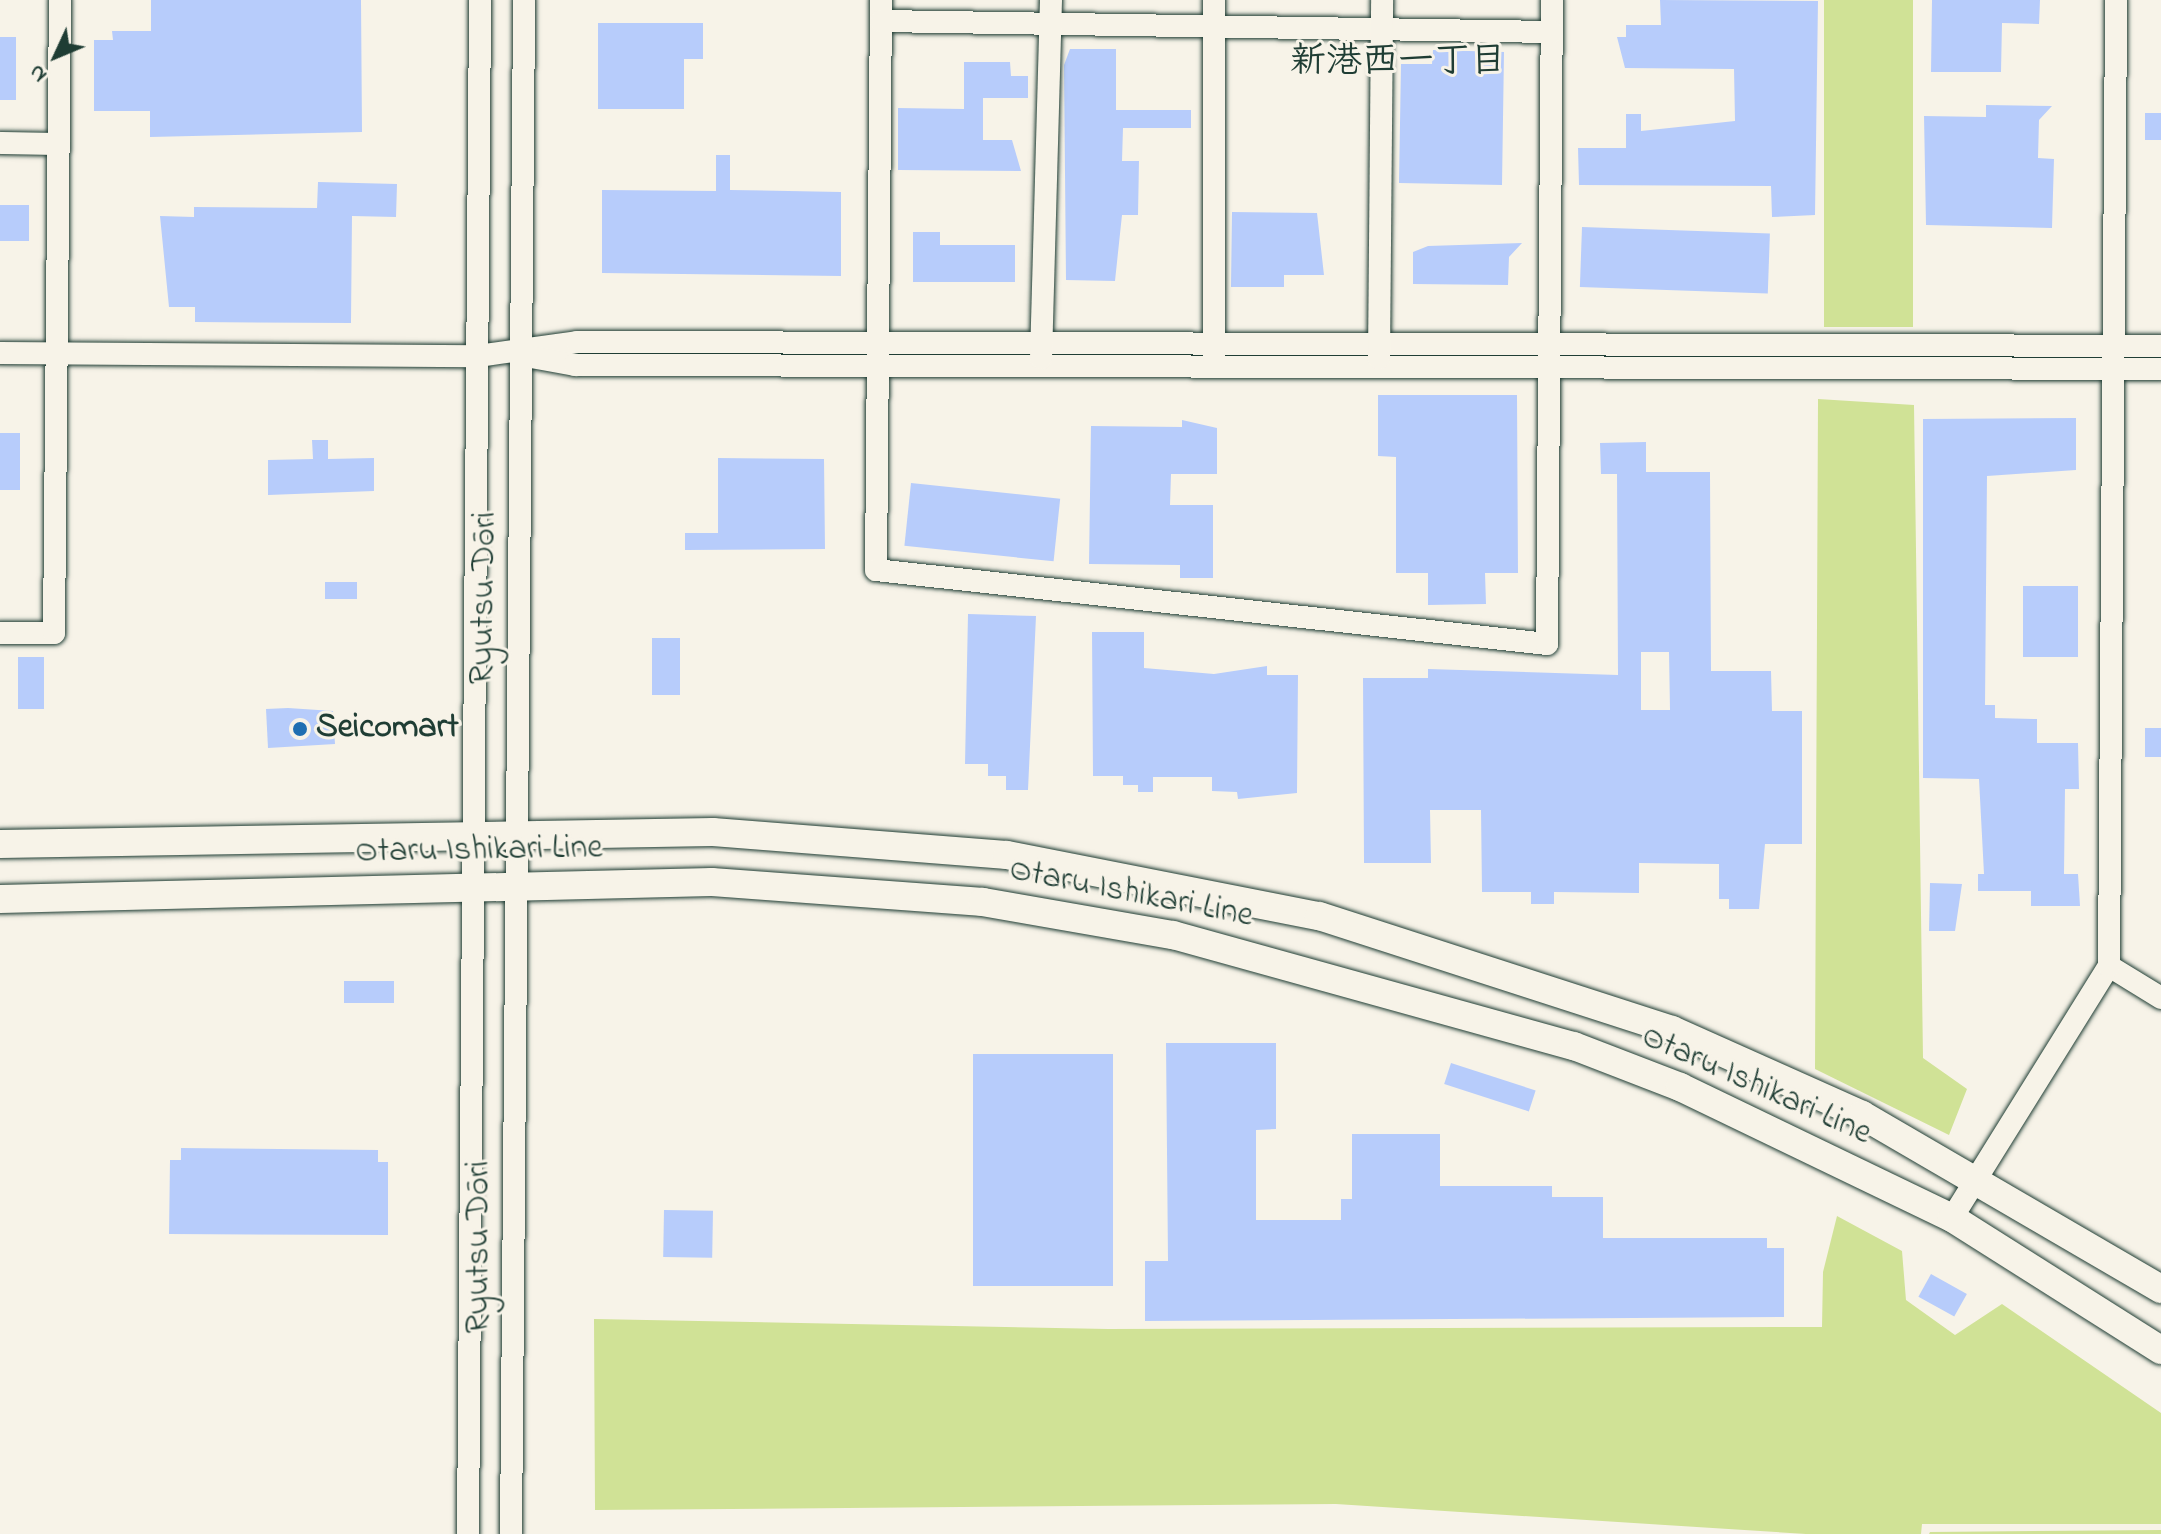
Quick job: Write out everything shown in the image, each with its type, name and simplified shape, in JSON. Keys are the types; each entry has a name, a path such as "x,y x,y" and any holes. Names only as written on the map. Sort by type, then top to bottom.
{"main road":[{"name":"Otaru Ishikari Line","path":"0,844 713,832 1007,855 1319,916 1672,1030 1981,1178 2161,1289"},
{"name":"Otaru Ishikari Line","path":"0,899 712,882 983,902 1173,935 1574,1046 1680,1087 1952,1218 2161,1350"}],"street":[{"path":"0,633 54,633 60,0"},
{"name":"Ryutsu Dōri","path":"468,1534 480,0"},
{"name":"Ryutsu Dōri","path":"511,1534 524,0"},
{"path":"1042,367 1051,0"},
{"path":"1214,0 1215,367"},
{"path":"1380,367 1377,344 1382,0"},
{"path":"1552,0 1553,368 1547,644 876,570 881,10 1051,24 1552,32"},
{"path":"1952,1218 1981,1178 2109,966 2111,346 2116,0"},
{"path":"0,143 59,144"},
{"path":"523,355 577,342 2161,346"},
{"path":"0,353 523,355 575,365 2161,369"},
{"path":"2109,966 2161,998"}],"green space":[{"path":"1824,0 1913,0 1913,327 1824,327"},
{"path":"1818,399 1914,405 1923,1058 1967,1089 1949,1135 1815,1069"},
{"path":"1837,1216 1902,1251 1906,1300 1955,1335 2002,1304 2161,1413 2161,1524 1922,1524 1921,1534 1806,1534 1336,1504 595,1510 594,1319 1108,1329 1822,1327 1823,1272"},
{"path":"2161,1530 2161,1534 1929,1534 1930,1532"}],"building":[{"path":"151,0 361,0 362,132 150,137 150,111 94,111 94,40 113,40 112,31 151,31"},
{"path":"1660,0 1818,1 1815,215 1772,217 1771,186 1579,185 1578,148 1626,148 1626,114 1641,114 1641,131 1735,121 1734,69 1625,68 1617,37 1626,37 1626,25 1661,25"},
{"path":"1932,0 2040,0 2039,24 2002,23 2001,72 1931,72"},
{"path":"598,23 703,23 703,59 684,59 684,109 598,109"},
{"path":"0,37 16,37 16,100 0,100"},
{"path":"1070,49 1116,49 1116,110 1191,110 1191,128 1123,128 1122,161 1139,161 1138,215 1122,215 1115,281 1066,280 1064,65"},
{"path":"1433,50 1504,52 1502,185 1399,183 1401,64 1432,64"},
{"path":"964,62 1010,62 1011,76 1028,76 1028,98 983,98 983,140 1012,140 1021,171 898,170 898,108 964,109"},
{"path":"1986,105 2052,106 2039,120 2038,158 2054,159 2052,228 1926,225 1924,116 1986,117"},
{"path":"2145,113 2161,113 2161,140 2145,140"},
{"path":"716,155 730,155 730,190 841,192 841,276 602,273 602,190 716,191"},
{"path":"318,182 397,184 396,217 352,216 351,323 195,322 195,307 169,307 160,216 194,217 194,207 317,208"},
{"path":"0,205 29,205 29,241 0,241"},
{"path":"1232,212 1317,213 1324,275 1284,275 1284,287 1231,287"},
{"path":"1582,227 1770,234 1768,294 1580,287"},
{"path":"913,232 940,232 940,245 1015,245 1015,282 913,282"},
{"path":"1522,243 1509,257 1508,285 1413,284 1413,252 1428,246"},
{"path":"1378,395 1517,395 1518,573 1485,573 1486,604 1428,605 1428,573 1396,573 1396,457 1378,456"},
{"path":"2076,418 2076,470 1987,476 1985,705 1995,705 1995,718 2037,719 2037,743 2078,743 2079,789 2065,789 2064,874 2078,874 2080,906 2031,906 2031,891 1978,891 1978,874 1984,874 1979,779 1923,778 1923,419"},
{"path":"1182,420 1217,428 1217,474 1171,474 1170,505 1213,505 1213,578 1180,578 1180,565 1089,564 1091,426 1182,427"},
{"path":"0,433 20,433 20,490 0,490"},
{"path":"312,440 328,440 328,459 374,458 374,491 268,495 268,460 313,459"},
{"path":"1646,442 1646,472 1710,472 1711,671 1771,671 1772,711 1802,711 1802,844 1765,844 1759,909 1729,909 1729,899 1719,899 1719,864 1639,863 1639,893 1554,892 1554,904 1531,904 1531,892 1482,892 1481,810 1430,810 1431,863 1364,863 1363,678 1428,678 1428,669 1618,675 1617,474 1601,474 1600,443","holes":["1641,652 1669,652 1670,710 1641,710"]},
{"path":"718,458 824,459 825,549 685,550 685,533 718,533"},
{"path":"911,483 1060,499 1054,561 904,546"},
{"path":"325,582 357,582 357,599 325,599"},
{"path":"2023,586 2078,586 2078,657 2023,657"},
{"path":"968,614 1036,616 1028,790 1006,790 1006,776 988,776 988,764 965,764"},
{"path":"1092,632 1144,632 1144,668 1214,674 1267,666 1267,675 1298,675 1297,793 1238,799 1237,792 1212,791 1212,777 1153,777 1153,792 1138,792 1138,785 1123,785 1123,776 1093,776"},
{"path":"652,638 680,638 680,695 652,695"},
{"path":"18,657 44,657 44,709 18,709"},
{"path":"266,709 333,711 335,744 268,748"},
{"path":"2145,728 2161,728 2161,757 2145,757"},
{"path":"1930,883 1962,884 1955,931 1929,931"},
{"path":"344,981 394,981 394,1003 344,1003"},
{"path":"1166,1043 1276,1043 1276,1129 1256,1130 1256,1220 1341,1220 1341,1199 1352,1199 1352,1134 1440,1134 1440,1186 1552,1186 1552,1197 1603,1197 1603,1238 1767,1238 1767,1248 1784,1248 1784,1317 1145,1321 1145,1261 1168,1261"},
{"path":"973,1054 1113,1054 1113,1286 973,1286"},
{"path":"1451,1063 1536,1091 1529,1111 1444,1084"},
{"path":"181,1148 378,1150 378,1162 388,1162 388,1235 169,1234 170,1160 181,1160"},
{"path":"664,1210 713,1211 712,1258 663,1257"},
{"path":"1931,1274 1967,1294 1954,1317 1918,1297"}],"place":[{"name":"Seicomart","path":"300,729"}],"district":[{"name":"新港西一丁目","path":"1398,63"}]}
